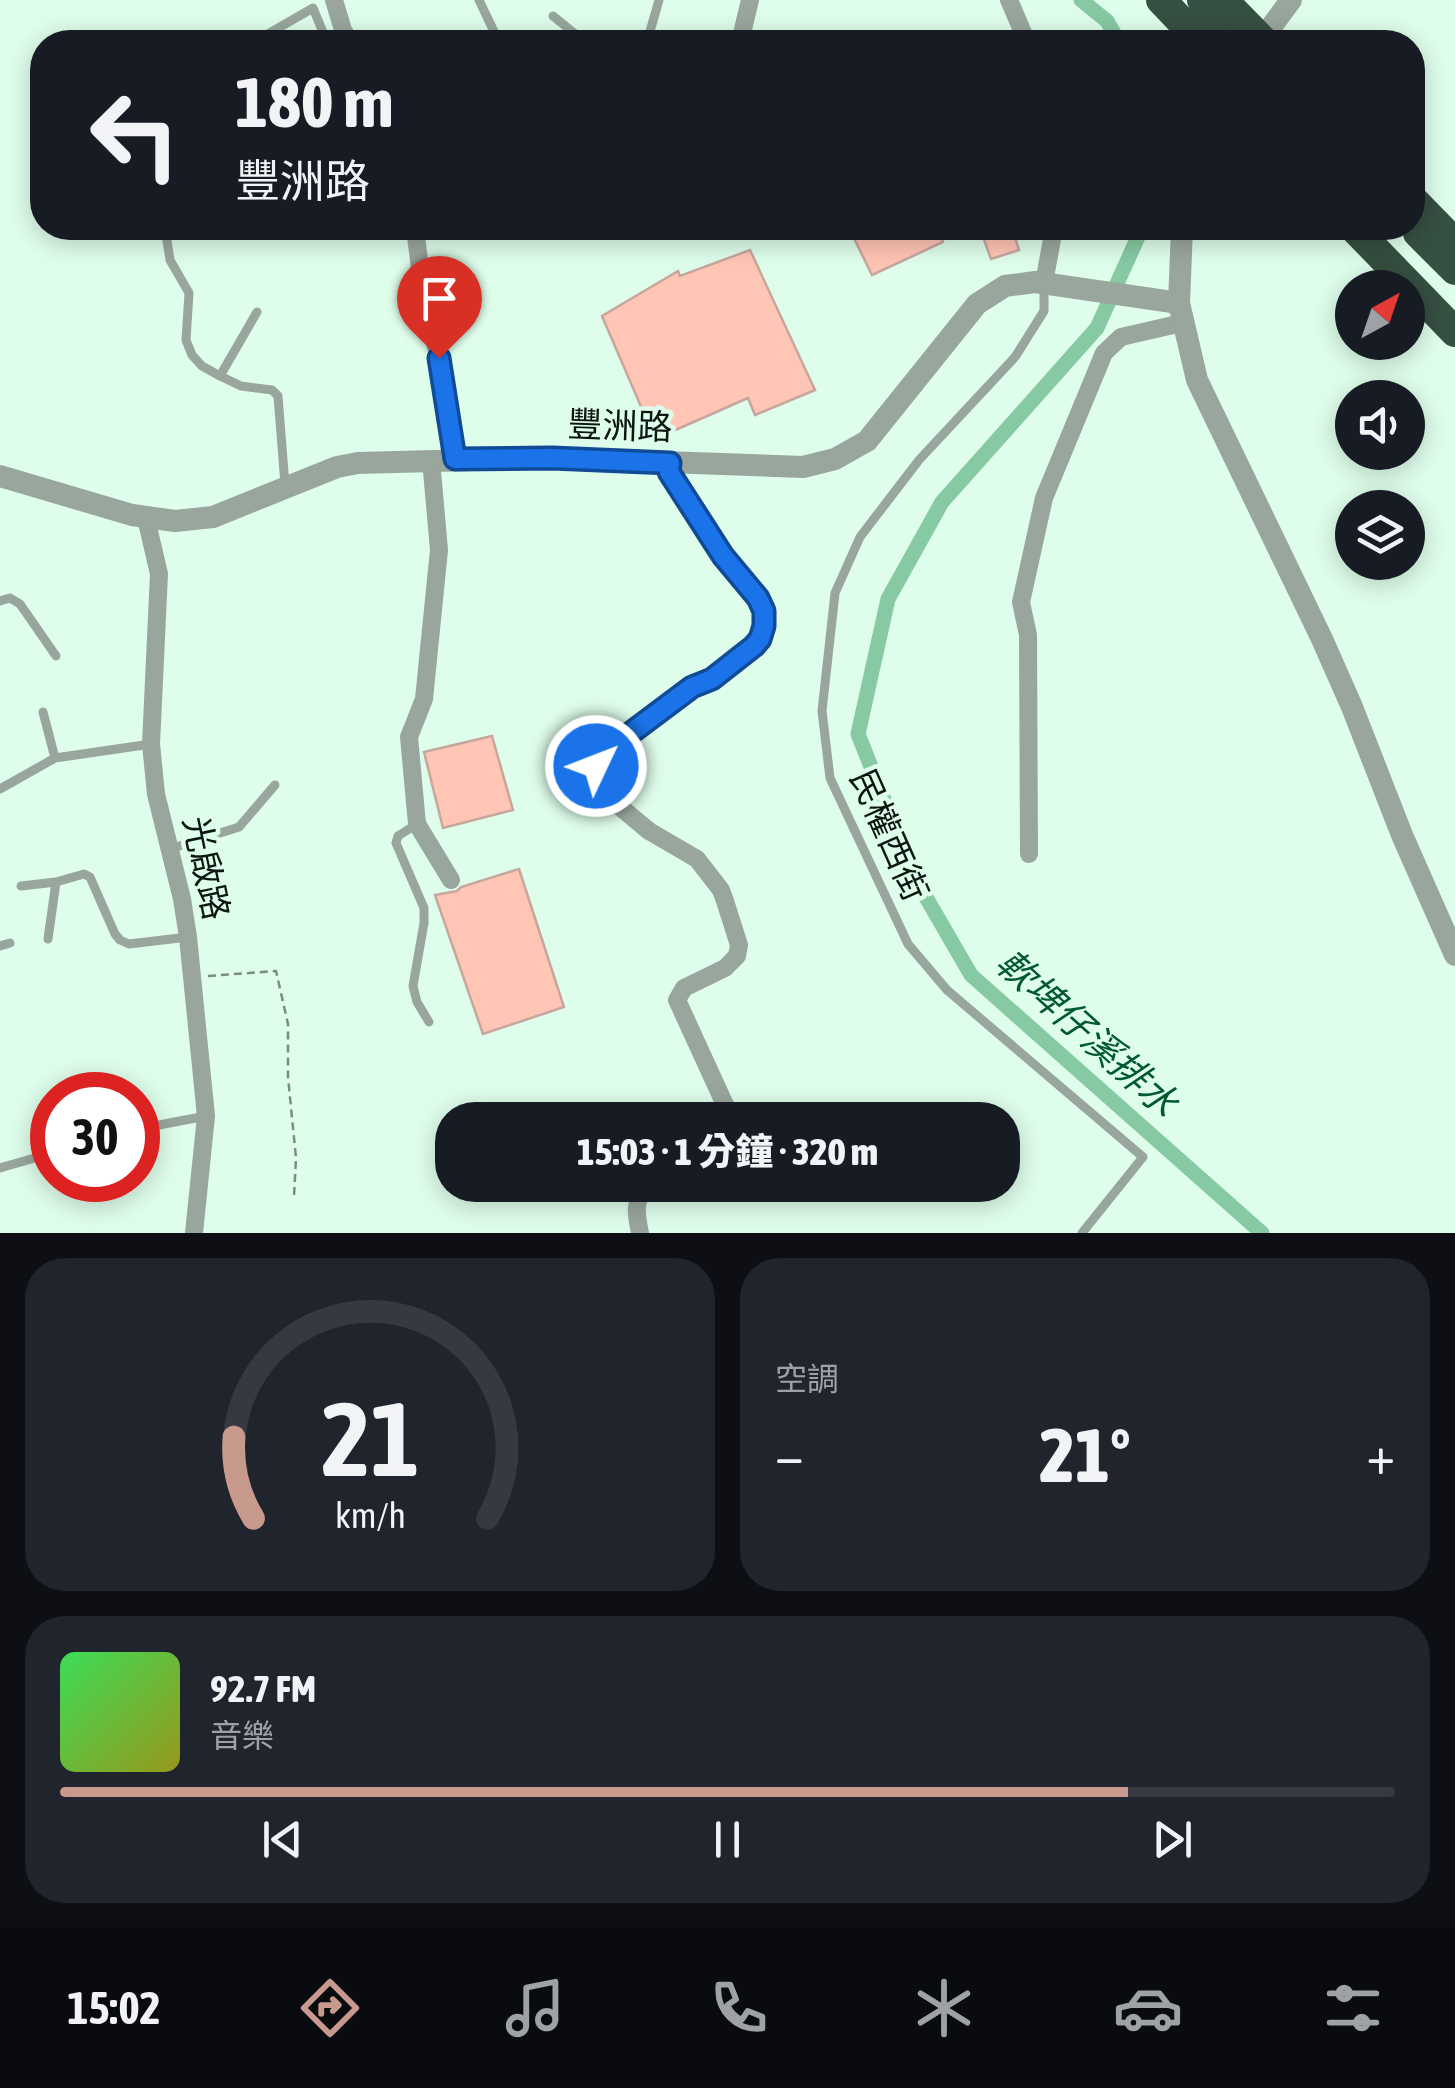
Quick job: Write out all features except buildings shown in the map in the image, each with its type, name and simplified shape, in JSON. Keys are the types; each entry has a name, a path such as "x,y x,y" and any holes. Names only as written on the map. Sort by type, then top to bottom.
{"highway":[{"path":"1160,0 1183,30"},
{"path":"1160,0 1189,30"},
{"path":"1202,0 1229,30"},
{"path":"1224,0 1251,30"},
{"path":"1425,212 1455,242"},
{"path":"1366,240 1455,333"},
{"path":"1391,240 1455,306"},
{"path":"1424,240 1455,270"}],"street":[{"path":"334,0 342,30"},
{"path":"743,30 750,0"},
{"path":"1010,0 1022,30"},
{"path":"1270,30 1291,0"},
{"path":"416,240 424,301 439,358 455,459"},
{"path":"1050,284 1053,240"},
{"path":"1181,240 1173,308 1198,380 1322,639 1454,951"},
{"path":"1359,240 1389,270"},
{"name":"豐洲路","path":"0,476 146,518 175,521 213,518 348,464 552,458 803,467 846,454 866,441 970,312 995,290 1014,284 1050,284 1173,308"},
{"path":"1425,305 1455,333"},
{"path":"1029,854 1028,635 1021,602 1044,498 1100,361 1110,346 1173,308"},
{"path":"431,460 439,550 424,699 408,737 417,824 451,880"},
{"path":"670,463 669,472 723,556 758,598 764,611 764,626 754,646 612,747 598,759 596,770 619,806 648,831 698,859 721,890 739,945 736,956 725,968 684,988 678,1000 724,1102"},
{"name":"光啟路","path":"146,518 159,574 150,744 156,794 188,937 206,1116 194,1233"},
{"path":"637,1202 640,1233"}],"lane":[{"path":"479,0 493,30"},
{"path":"650,30 659,0"},
{"path":"275,30 313,8 322,30"},
{"path":"553,16 570,30"},
{"path":"167,240 170,260 190,293 188,348 202,366 220,376 242,386 272,390 278,396 286,488"},
{"name":"民權西街","path":"1050,284 1044,311 1014,357 920,460 860,537 835,593 822,711 830,778 908,944 947,990 1143,1158 1082,1233"},
{"path":"220,376 257,312"},
{"path":"0,601 10,598 20,604 56,656"},
{"path":"43,712 56,758"},
{"path":"0,789 56,758 150,744"},
{"path":"170,849 239,827 275,785"},
{"path":"417,824 398,836 396,843 424,908 412,986 430,1022"},
{"path":"20,886 56,882 80,874 90,877 115,934 124,942 188,937"},
{"path":"48,939 56,882"},
{"path":"160,1125 206,1116"},
{"path":"0,1168 30,1159"}],"path":[{"path":"192,977 276,971 288,1024 288,1076 296,1158 294,1196"}],"waterway":[{"name":"軟埤仔溪排水","path":"1081,0 1112,30"},
{"name":"軟埤仔溪排水","path":"1137,240 1097,328 942,502 888,599 858,734 916,880 971,975 1262,1233"}],"route":[{"path":"439,358 455,459 670,463 669,472 723,556 762,604 764,626 754,646 612,747 596,766"}]}
